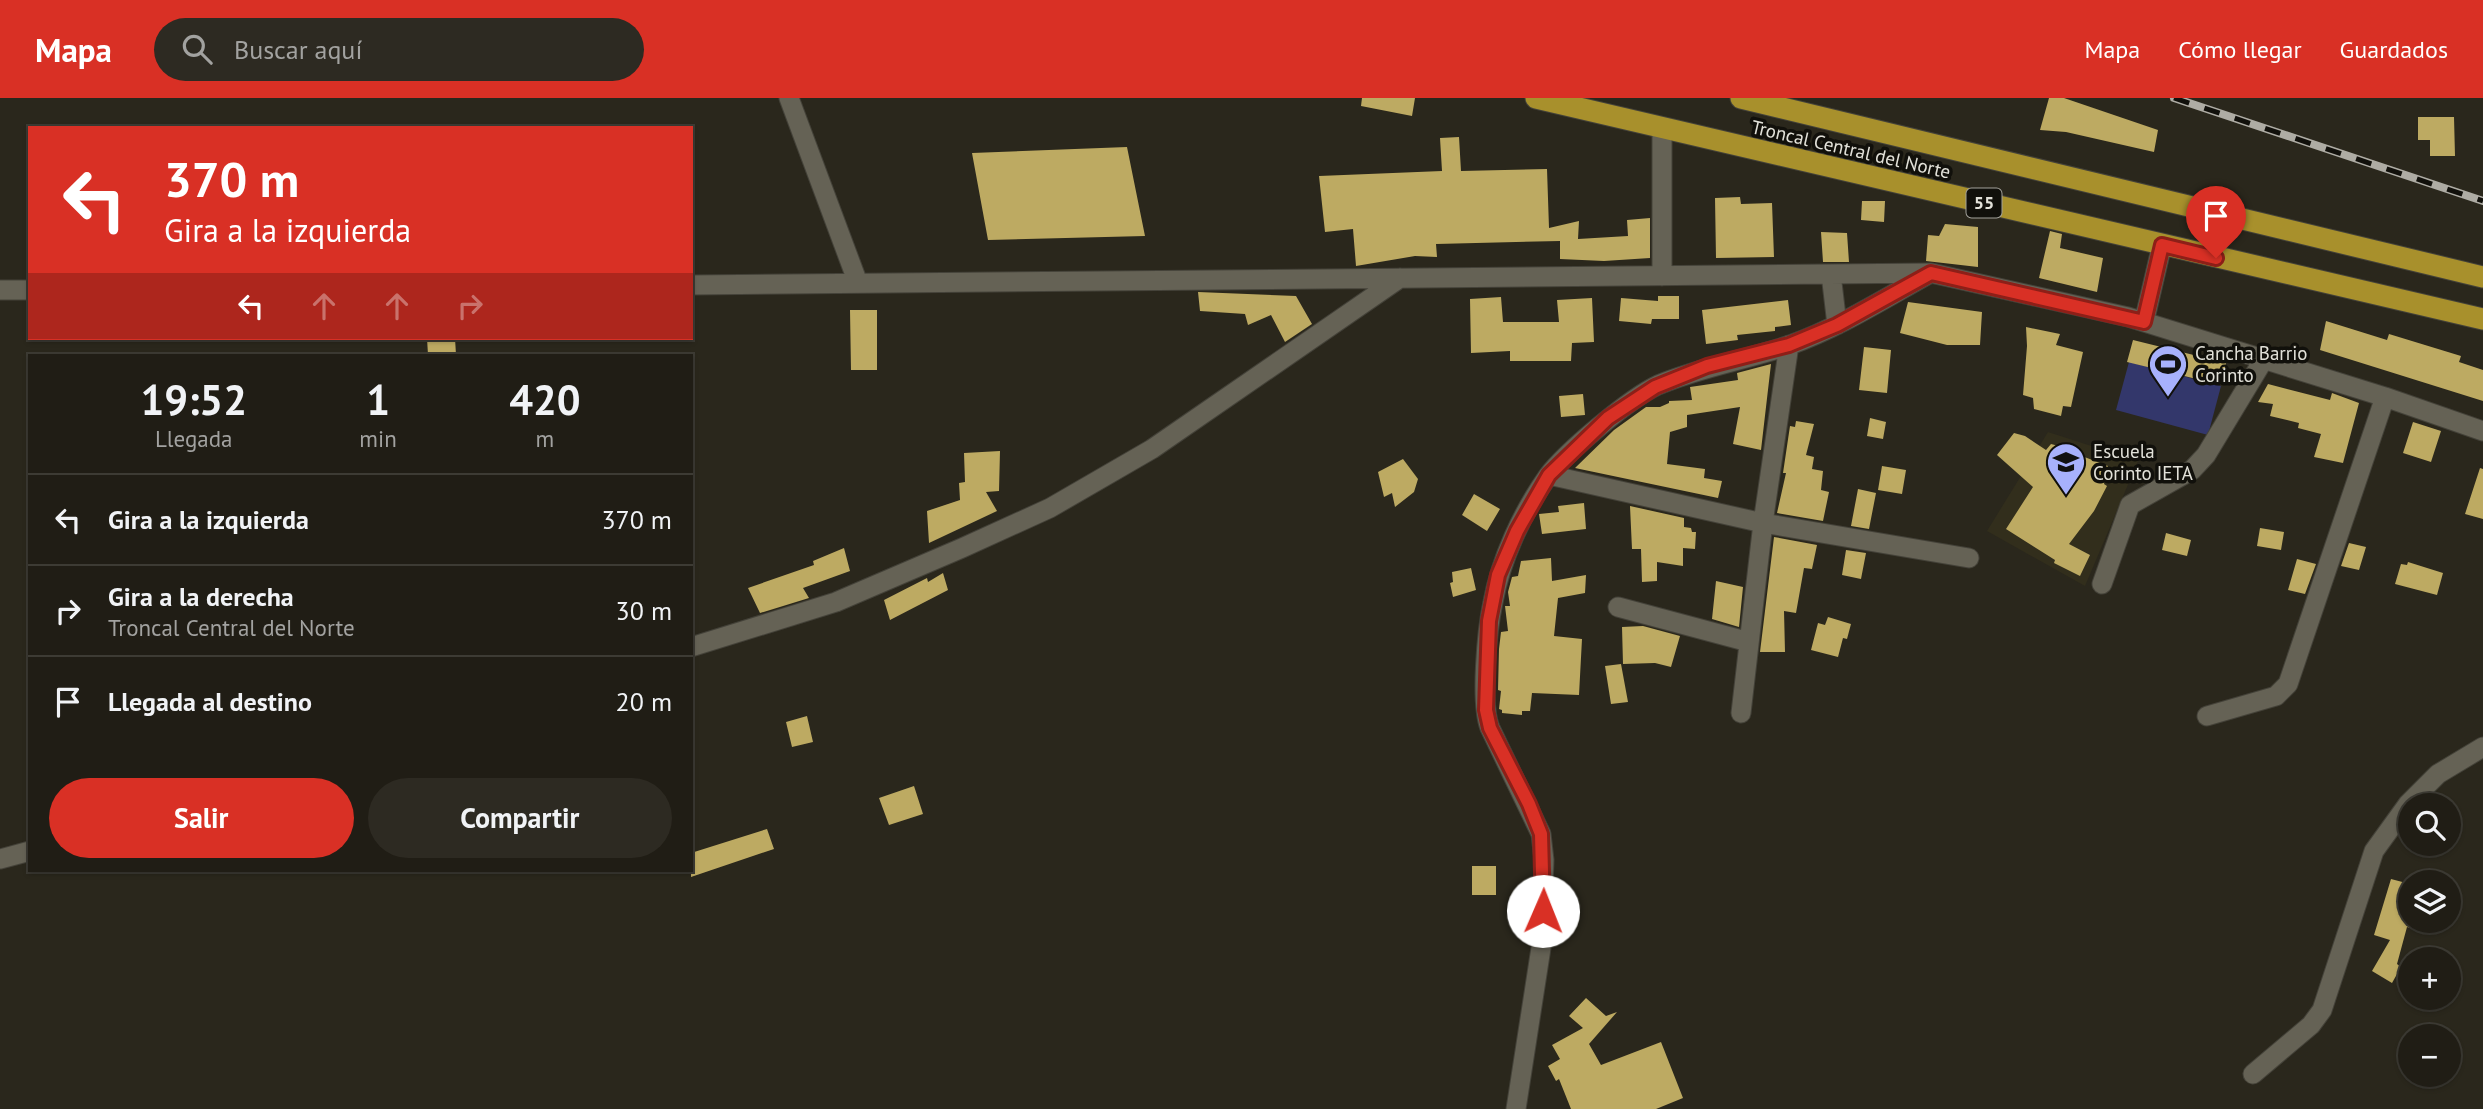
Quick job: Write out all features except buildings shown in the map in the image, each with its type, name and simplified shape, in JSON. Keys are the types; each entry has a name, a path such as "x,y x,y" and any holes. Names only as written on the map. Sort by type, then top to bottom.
{"highway":[{"name":"Troncal Central del Norte","path":"1536,98 2483,320"},
{"name":"Troncal Central del Norte","path":"1741,98 2483,277"}],"street":[{"path":"789,98 858,283"},
{"path":"1662,128 1662,276"},
{"path":"2144,322 2162,245"},
{"path":"693,285 1931,273 2144,322 2483,430"},
{"path":"1516,1109 1538,975 1544,860 1541,834 1488,722 1486,710 1489,621 1498,575 1517,531 1549,475 1608,418 1655,387 1707,366 1789,345 1837,325 1931,273"},
{"path":"1831,274 1837,325"},
{"path":"693,646 836,601 1050,508 1152,449 1400,278"},
{"path":"0,290 28,290"},
{"path":"1741,713 1763,523 1789,345"},
{"path":"2102,584 2130,505 2192,470 2206,455 2264,359"},
{"path":"2207,716 2276,696 2288,684 2385,397"},
{"path":"1549,475 1763,523 1969,558"},
{"path":"1618,607 1749,642"},
{"path":"2253,1074 2311,1025 2322,1010 2374,851 2408,804 2438,774 2483,747"},
{"path":"0,859 28,852"}],"shaded area":[{"name":"Cancha Barrio Corinto","path":"2129,362 2221,386 2208,435 2116,410"},
{"name":"Escuela Corinto IETA","path":"2048,432 2138,461 2085,586 1987,531"}],"railway":[{"path":"2174,98 2483,201"}],"place":[{"name":"Cancha Barrio Corinto","path":"2168,398"},
{"name":"Escuela Corinto IETA","path":"2066,496"}],"route":[{"path":"1543,911 1544,860 1541,834 1529,804 1490,728 1486,710 1489,621 1498,575 1517,531 1549,475 1608,418 1655,387 1707,366 1789,345 1837,325 1931,273 2144,322 2162,245 2216,258"}]}
